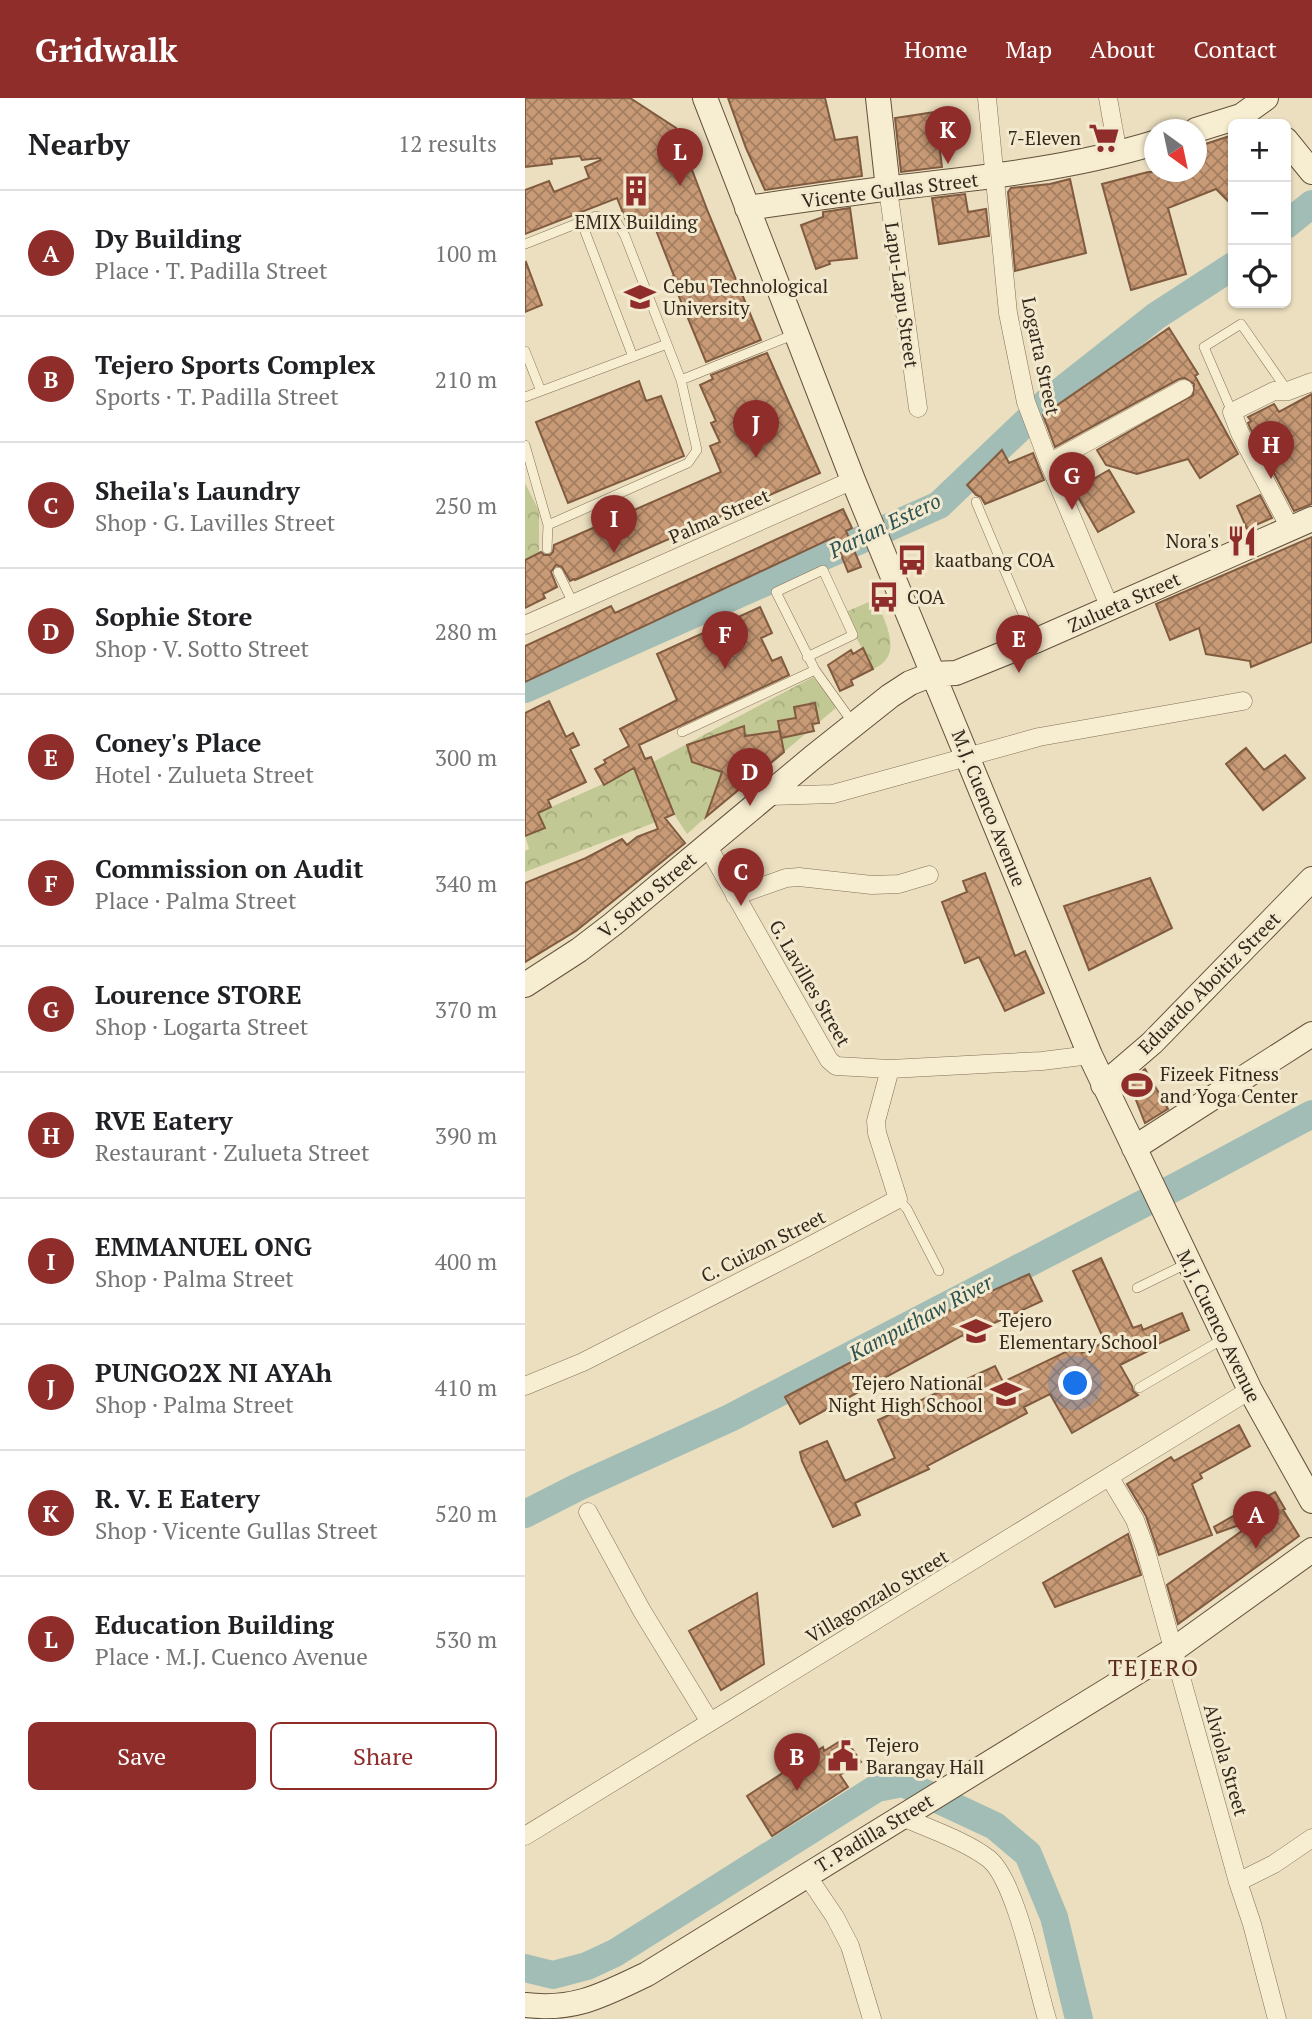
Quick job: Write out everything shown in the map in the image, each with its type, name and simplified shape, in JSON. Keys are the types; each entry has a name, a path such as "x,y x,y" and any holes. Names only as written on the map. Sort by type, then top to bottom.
{"street":[{"name":"M.J. Cuenco Avenue","path":"705,98 857,491 1090,1055 1224,1338 1312,1500"},
{"name":"Lapu-Lapu Street","path":"878,98 918,408"},
{"name":"Logarta Street","path":"987,98 1008,313 1026,402 1110,608"},
{"path":"1108,98 1118,154"},
{"path":"1207,127 1263,107"},
{"name":"Vicente Gullas Street","path":"747,208 994,178 1118,154 1144,146"},
{"path":"1291,146 1312,172"},
{"path":"1301,524 1240,433 1232,412 1274,391 1287,391 1312,382"},
{"path":"1049,463 1184,388"},
{"name":"Palma Street","path":"525,625 573,603 857,491"},
{"name":"Zulueta Street","path":"933,674 956,673 1035,641 1301,524"},
{"name":"V. Sotto Street","path":"525,985 587,944 890,696 910,683 933,674"},
{"path":"770,796 833,794 1039,737 1243,701"},
{"name":"G. Lavilles Street","path":"707,845 829,1060 835,1066 890,1069 1042,1061 1090,1055"},
{"path":"735,896 786,878 815,877 872,885 899,884 929,875"},
{"name":"Eduardo Aboitiz Street","path":"1103,1085 1152,1043 1312,879"},
{"path":"1134,1148 1312,1034"},
{"path":"890,1069 876,1121 877,1133 898,1199"},
{"name":"C. Cuizon Street","path":"525,1386 583,1362 898,1199"},
{"name":"Villagonzalo Street","path":"525,1836 1250,1390"},
{"name":"Alviola Street","path":"1110,1478 1141,1534 1277,2019"},
{"path":"588,1512 642,1611 710,1722"},
{"name":"T. Padilla Street","path":"525,2006 551,2014 598,1998 647,1974 1173,1650 1312,1550"},
{"path":"911,1811 992,1861 1002,1875 1019,1914 1047,2019"},
{"path":"1238,1882 1274,1864 1312,1838"},
{"path":"806,1874 850,1945 872,2019"}],"lane":[{"path":"525,244 596,216 616,221 625,236 681,380 697,450 688,463 548,525"},
{"path":"581,221 633,357"},
{"path":"1232,412 1204,347 1241,324 1287,391"},
{"path":"681,380 796,334"},
{"path":"525,397 667,344"},
{"path":"525,351 541,391"},
{"path":"525,445 548,525 547,549"},
{"path":"976,502 1035,641"},
{"path":"807,657 853,635 823,570 776,592 807,657 854,724"},
{"path":"558,572 573,603"},
{"path":"682,733 815,670"},
{"path":"898,1199 907,1209 939,1271"},
{"path":"1136,1288 1188,1263"},
{"path":"1139,1388 1224,1338"}],"green space":[{"path":"525,483 539,511 539,552 525,560"},
{"path":"852,528 857,545 525,693 525,681"},
{"path":"876,599 890,638 890,647 883,663 873,669 843,613"},
{"path":"813,677 837,707 784,752 780,731 745,736 744,726 692,762 722,772 711,803 715,809 687,834 674,814 653,762"},
{"path":"634,770 656,822 525,872 525,851 529,849 525,836 544,828 538,813"}],"building":[{"path":"525,98 630,98 676,128 761,340 706,362 671,277 674,276 652,220 629,228 617,198 525,234 525,190 549,181 554,192 589,178 585,167 601,160 582,160 580,156 551,159 552,164 525,167"},
{"path":"728,98 825,98 835,140 857,137 862,176 765,190"},
{"path":"935,112 942,167 901,172 895,118"},
{"path":"1228,137 1228,201 1216,189 1168,208 1186,274 1131,290 1102,184 1144,173 1144,182 1207,182 1207,143"},
{"path":"1070,179 1086,253 1015,271 1008,192 1011,188"},
{"path":"965,194 968,212 986,209 989,236 939,244 932,198"},
{"path":"850,208 857,258 829,261 830,264 816,269 801,225 823,217 823,212"},
{"path":"525,263 542,305 525,312"},
{"path":"1169,328 1198,374 1195,376 1238,454 1200,478 1188,459 1137,474 1106,465 1097,450 1193,395 1194,384 1185,378 1055,447 1043,415"},
{"path":"767,353 820,473 575,580 570,581 562,567 556,565 551,572 557,587 543,594 545,598 525,608 525,560 541,552 550,555 554,545 721,472 710,446 720,442 711,423 716,421 700,385 713,379 711,375"},
{"path":"639,381 646,401 661,396 684,456 568,503 536,422"},
{"path":"1312,394 1312,504 1294,511 1250,428 1248,423 1251,421 1248,417 1274,404 1279,412"},
{"path":"1002,450 1009,463 1033,453 1044,480 985,504 967,485"},
{"path":"1109,470 1134,512 1098,532 1074,490"},
{"path":"1260,495 1272,518 1247,529 1237,506"},
{"path":"843,509 852,528 846,531 861,567 848,572 834,537 525,682 525,646 611,606 615,613"},
{"path":"1312,537 1312,642 1251,667 1250,661 1206,654 1199,628 1170,640 1156,604"},
{"path":"760,607 772,633 761,638 772,661 781,657 789,675 639,745 645,759 651,757 674,814 665,818 685,843 576,931 525,962 525,883 586,858 622,839 627,845 637,837 658,829 634,768 604,785 595,769 606,763 604,760 629,746 620,729 677,700 657,654"},
{"path":"863,648 873,669 851,680 853,685 840,691 828,665 851,650 853,654"},
{"path":"549,701 566,737 573,733 579,745 570,749 586,782 548,800 551,807 538,813 545,828 525,836 525,713"},
{"path":"815,703 819,723 812,724 814,731 781,738 778,721 796,718 794,707"},
{"path":"744,726 745,736 780,731 784,752 706,817 722,772 692,762 687,745"},
{"path":"1246,748 1264,770 1285,755 1305,778 1263,810 1226,764"},
{"path":"985,873 1015,956 1025,951 1044,993 1005,1011 979,957 965,963 942,902 967,892 963,881"},
{"path":"1150,878 1172,928 1089,970 1064,906"},
{"path":"1145,1069 1168,1109 1145,1123 1129,1082"},
{"path":"1101,1258 1133,1328 1141,1325 1143,1330 1182,1313 1189,1330 1120,1365 1133,1391 1138,1395 1072,1433 1050,1394 1024,1407 1027,1413 927,1466 929,1469 855,1503 860,1515 833,1527 800,1452 827,1441 845,1481 895,1458 878,1420 995,1366 1003,1382 1078,1346 1082,1353 1105,1342 1073,1271"},
{"path":"1029,1274 1042,1301 964,1337 963,1335 800,1424 785,1397 948,1311"},
{"path":"1239,1425 1250,1446 1200,1474 1202,1478 1192,1484 1212,1535 1159,1555 1146,1516 1127,1484 1171,1457 1174,1461"},
{"path":"1275,1492 1299,1536 1178,1624 1167,1585 1257,1520 1217,1533 1214,1527"},
{"path":"1128,1534 1141,1575 1055,1607 1043,1583"},
{"path":"757,1593 764,1664 721,1690 689,1631"},
{"path":"845,1738 861,1762 840,1775 848,1787 772,1836 747,1796 823,1747 824,1751"}],"waterway":[{"name":"Parian Estero","path":"1291,221 1312,204"},
{"name":"Parian Estero","path":"525,689 939,505 1047,402 1156,316 1228,269"},
{"name":"Kamputhaw River","path":"525,1514 730,1418 1312,1114"},
{"path":"525,1968 553,1975 587,1966 615,1953 877,1788 903,1783 995,1826 1028,1854 1054,1917 1079,2019"}],"place":[{"name":"7-Eleven","path":"1104,138"},
{"name":"R. V. E Eatery","path":"948,164"},
{"name":"Education Building","path":"680,186"},
{"name":"EMIX Building","path":"636,191"},
{"name":"Cebu Technological University","path":"640,297"},
{"name":"PUNGO2X NI AYAh","path":"756,458"},
{"name":"RVE Eatery","path":"1271,479"},
{"name":"Lourence STORE","path":"1072,510"},
{"name":"Nora's","path":"1242,541"},
{"name":"EMMANUEL ONG","path":"614,553"},
{"name":"kaatbang COA","path":"912,560"},
{"name":"COA","path":"884,597"},
{"name":"Commission on Audit","path":"725,669"},
{"name":"Coney's Place","path":"1019,673"},
{"name":"Sophie Store","path":"750,806"},
{"name":"Sheila's Laundry","path":"741,906"},
{"name":"Fizeek Fitness and Yoga Center","path":"1137,1085"},
{"name":"Tejero Elementary School","path":"976,1331"},
{"name":"Tejero National Night High School","path":"1006,1394"},
{"name":"Dy Building","path":"1256,1549"},
{"name":"Tejero Barangay Hall","path":"843,1756"},
{"name":"Tejero Sports Complex","path":"797,1791"}],"district":[{"name":"TEJERO","path":"1154,1668"}]}
